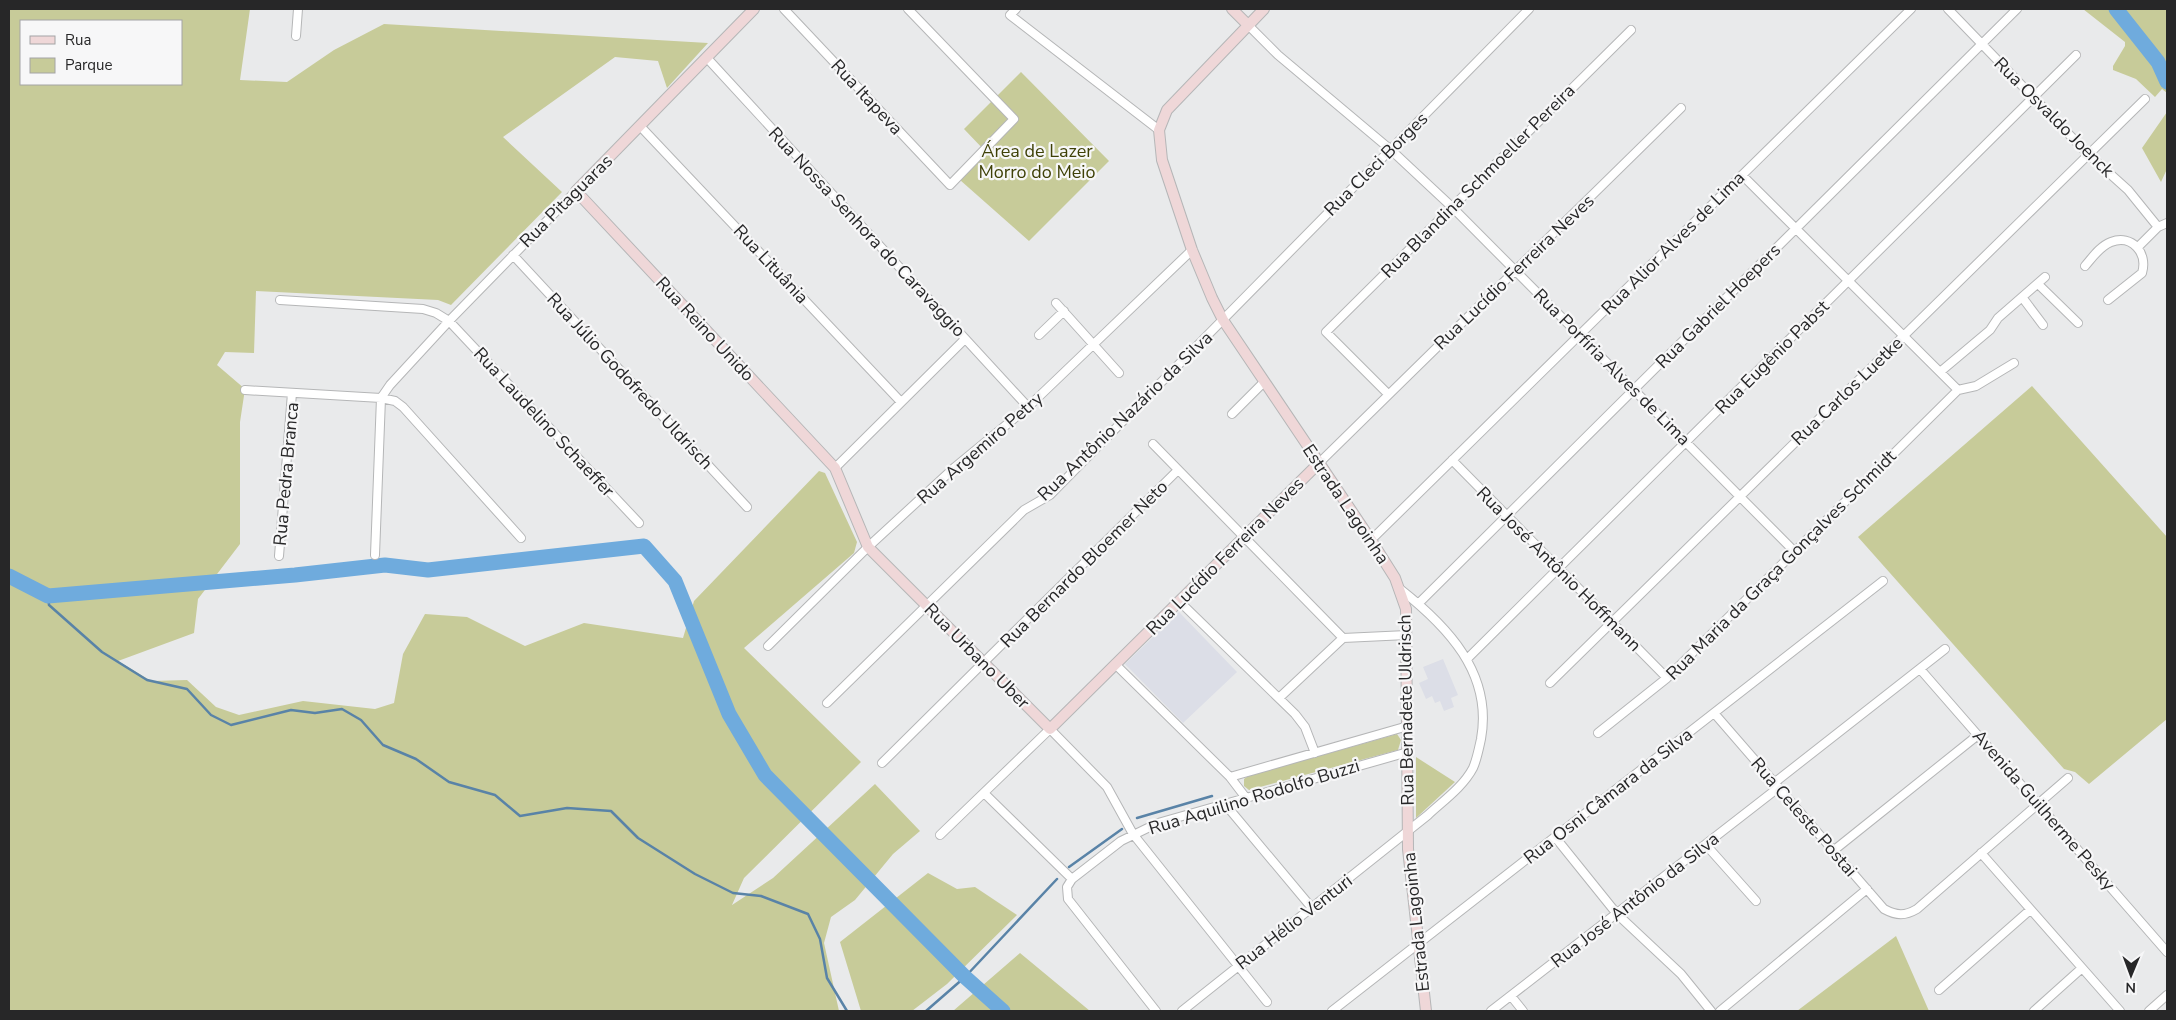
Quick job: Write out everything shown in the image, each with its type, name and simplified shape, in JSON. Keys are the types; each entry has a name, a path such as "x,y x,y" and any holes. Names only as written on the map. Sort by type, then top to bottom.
{"street":[{"path":"296,36 298,9"},
{"name":"Rua Pitaguaras","path":"381,398 390,385 449,320 754,9"},
{"name":"Rua Itapeva","path":"784,9 950,185 1014,119 908,9"},
{"path":"1232,9 1248,25"},
{"path":"1012,12 1159,130 1161,121 1173,102 1264,9"},
{"name":"Rua Cleci Borges","path":"1223,320 1530,9"},
{"name":"Rua Alior Alves de Lima","path":"1371,540 1911,9"},
{"name":"Rua Osvaldo Joenck","path":"1948,9 2088,154 2128,190 2158,227"},
{"name":"Rua Gabriel Hoepers","path":"1419,603 2017,9"},
{"name":"Rua Porfíria Alves de Lima","path":"1248,25 1278,55 1391,150 1452,207 1794,551"},
{"name":"Rua Blandina Schmoeller Pereira","path":"1388,394 1326,332 1631,30"},
{"name":"Rua Eugênio Pabst","path":"1468,658 2076,55"},
{"name":"Rua Nossa Senhora do Caravaggio","path":"707,58 1028,407"},
{"name":"Rua Carlos Luetke","path":"1550,683 2144,99"},
{"name":"Rua Lucídio Ferreira Neves","path":"940,835 1680,108"},
{"name":"Rua Lituânia","path":"640,126 901,402"},
{"name":"Estrada Lagoinha","path":"1159,130 1162,160 1192,250 1223,320 1371,540 1400,588 1419,603 1450,635 1468,658 1478,681 1482,704 1482,733 1476,759 1462,783 1407,832 1426,1011"},
{"path":"1742,175 1958,390 1976,386 2014,363"},
{"name":"Rua Reino Unido","path":"576,190 835,468"},
{"path":"2138,248 2158,227 2167,223"},
{"path":"2085,266 2110,242 2119,240 2130,242 2138,248 2144,257 2142,273 2108,300"},
{"name":"Rua Argemiro Petry","path":"768,646 868,547 955,466 1028,407 1192,250"},
{"name":"Rua Júlio Godofredo Uldrisch","path":"513,255 747,507"},
{"path":"1940,372 1990,330 1998,318 2045,277"},
{"path":"2038,284 2078,323"},
{"path":"2022,297 2043,325"},
{"path":"280,300 423,309 449,320"},
{"path":"1056,303 1119,373"},
{"path":"1039,335 1064,311"},
{"name":"Rua Laudelino Schaeffer","path":"449,320 639,523"},
{"name":"Rua Antônio Nazário da Silva","path":"827,703 1024,510 1050,495 1223,320"},
{"path":"835,468 965,339"},
{"path":"1232,414 1264,382"},
{"path":"245,390 381,398 395,401 404,407 521,538"},
{"name":"Rua Maria da Graça Gonçalves Schmidt","path":"1598,733 1666,678 1958,390"},
{"name":"Rua Pedra Branca","path":"279,556 292,393"},
{"path":"375,556 381,398"},
{"path":"1153,444 1343,638"},
{"name":"Rua José Antônio Hoffmann","path":"1452,460 1666,678"},
{"name":"Rua Urbano Uber","path":"835,468 868,547 1107,786 1134,834 1267,1002"},
{"name":"Rua Bernardo Bloemer Neto","path":"882,763 1178,470"},
{"name":"Rua Osni Câmara da Silva","path":"1332,1011 1883,581"},
{"name":"Rua Bernadete Uldrisch","path":"1400,588 1406,609 1407,635 1407,832"},
{"path":"1179,601 1279,698 1305,727 1316,753"},
{"path":"1279,698 1343,638 1407,635"},
{"name":"Rua José Antônio da Silva","path":"1491,1011 1706,845 1945,649"},
{"path":"1115,664 1230,777 1246,798"},
{"name":"Avenida Guilherme Pesky","path":"1920,669 2167,952"},
{"name":"Rua Celeste Postai","path":"1714,713 1884,909 1897,915 1908,914 1917,909 1981,853"},
{"path":"1230,777 1408,726"},
{"path":"1834,851 1978,735"},
{"name":"Rua Aquilino Rodolfo Buzzi","path":"1156,1011 1066,894 1067,887 1072,879 1107,851 1134,834 1158,823 1408,752"},
{"path":"2068,778 1981,853 2120,1011"},
{"path":"984,793 1072,879"},
{"path":"1225,804 1312,908"},
{"name":"Rua Hélio Venturi","path":"1182,1011 1407,832"},
{"path":"1555,838 1617,914 1681,974 1711,1011"},
{"path":"1706,845 1756,901"},
{"path":"1720,1011 1867,890"},
{"path":"1939,990 2030,910"},
{"path":"2034,1011 2082,968"},
{"path":"2149,1011 2167,995"},
{"path":"1511,996 1523,1011"}],"shaded area":[{"path":"1179,612 1237,672 1183,723 1125,664"},
{"path":"1443,659 1458,695 1451,698 1454,707 1444,711 1440,701 1435,703 1432,696 1426,699 1419,683 1428,679 1423,667"}],"green space":[{"path":"9,9 250,9 240,80 287,82 334,50 384,24 708,43 667,88 658,61 615,57 503,137 562,192 451,305 438,300 256,291 254,353 225,352 217,365 245,389 240,422 240,544 198,599 194,633 118,661 151,681 187,680 216,707 239,715 303,701 375,709 394,703 403,654 425,614 467,617 525,646 584,623 683,638 694,601 819,471 825,473 857,542 854,553 744,648 861,762 744,878 732,905 773,878 875,784 920,831 893,854 855,900 831,917 824,943 839,1011 9,1011"},
{"path":"2083,9 2167,9 2167,93 2162,89 2155,97 2136,79 2113,70 2113,66 2125,46 2125,42"},
{"name":"Área de Lazer Morro do Meio","path":"1021,72 1109,161 1029,241 960,180 986,152 964,129"},
{"path":"2167,112 2167,169 2161,182 2142,148"},
{"path":"2032,386 2167,537 2167,719 2089,784 2075,772 2064,769 1858,537"},
{"path":"1397,734 1401,740 1398,750 1249,790 1244,786 1244,779 1248,776"},
{"path":"1416,757 1455,782 1416,818"},
{"path":"928,873 957,889 975,887 1017,915 947,984 912,1011 861,1011 840,942"},
{"path":"1896,936 1929,1011 1797,1011"},
{"path":"1020,953 1090,1011 953,1011"}],"waterway":[{"path":"2116,9 2158,62 2167,82"},
{"path":"9,576 48,596 295,575 385,565 428,570 644,546 675,581 729,714 765,775 965,977 1003,1011"},
{"path":"48,596 49,605 102,652 147,680 187,689 211,715 231,725 291,710 315,713 342,709 361,720 383,745 416,759 449,782 495,795 520,816 567,808 611,811 638,838 695,874 733,893 761,896 808,914 820,939 827,978 847,1011"},
{"path":"1137,818 1212,796"},
{"path":"1069,867 1122,829"},
{"path":"926,1011 965,977 1057,879"}]}
